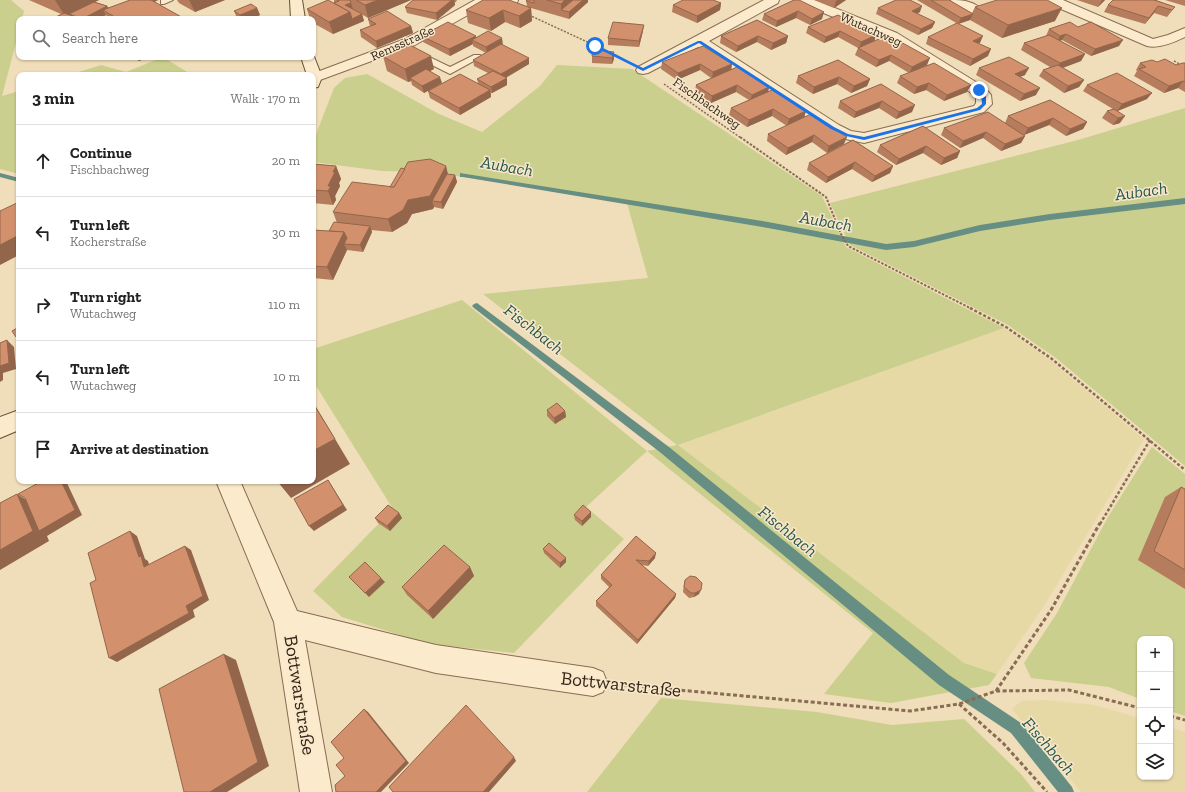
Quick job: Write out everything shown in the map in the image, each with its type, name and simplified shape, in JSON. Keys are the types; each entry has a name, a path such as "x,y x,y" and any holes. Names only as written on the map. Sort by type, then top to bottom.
{"street":[{"path":"296,0 298,16"},
{"name":"Remsstraße","path":"316,79 400,46 458,16 484,0"},
{"path":"500,0 512,0"},
{"path":"643,70 699,42 773,0"},
{"name":"Wutachweg","path":"699,42 833,128 847,135 864,138 979,109 984,104 984,95 979,90 892,36 804,0"},
{"path":"957,0 976,11"},
{"path":"1052,0 1152,43 1172,38 1185,32"},
{"path":"309,60 312,72"},
{"path":"0,428 16,420"},
{"name":"Bottwarstraße","path":"229,484 288,622 316,792"},
{"name":"Bottwarstraße","path":"288,622 436,659 593,682"}],"lane":[{"path":"400,46 450,72 477,57"}],"path":[{"name":"Fischbachweg","path":"509,0 524,13 637,65 826,197 841,234 848,246 1006,327 1052,359 1150,440"},
{"path":"996,691 1051,610 1150,440 1185,470"},
{"name":"Bottwarstraße","path":"593,682 910,711 959,704 996,691 1069,690 1137,707"},
{"path":"959,704 1002,743 1047,792"},
{"path":"1173,717 1185,720"}],"shaded area":[{"path":"1004,328 1050,360 1144,439 1044,606 997,674 964,663 678,445"},
{"path":"1044,700 1094,705 1137,717 1137,780 1173,780 1173,728 1185,732 1185,792 1081,792 1012,709 1021,701"}],"green space":[{"path":"0,0 11,0 24,11 23,16 16,16 16,42 2,96 16,92 16,173 0,169"},
{"path":"156,60 168,60 187,72 126,72"},
{"path":"101,65 126,72 79,72"},
{"path":"557,65 632,69 822,196 846,247 1004,328 678,445 964,663 997,674 989,685 891,703 824,694 873,633 647,451 677,445 483,294 648,278 627,203 432,172 382,171 316,162 316,135 318,129 334,88 345,78 367,74 439,114 482,132 540,86"},
{"path":"1185,108 1185,466 1056,358 1008,325 850,245 830,203 1078,140"},
{"path":"462,300 647,451 586,507 624,539 514,653 429,644 342,617 313,591 393,509 316,386 316,348"},
{"path":"1152,447 1185,474 1185,716 1173,712 1173,636 1137,636 1137,698 1109,687 1031,678 1024,663 1057,613 1108,517"},
{"path":"661,698 817,712 892,725 964,719 1021,774 1035,792 587,792"}],"building":[{"path":"130,0 151,0 180,16 113,16 103,10"},
{"path":"328,0 350,12 329,22 307,9"},
{"path":"337,0 350,0 351,3 345,5 362,14 352,19 350,12 334,3 339,1"},
{"path":"356,0 378,0 365,5"},
{"path":"413,0 452,0 436,13 405,7"},
{"path":"483,0 509,0 531,8 519,16 503,10 489,18 466,10"},
{"path":"534,0 534,3 526,1"},
{"path":"547,0 565,0 561,4"},
{"path":"573,0 583,0 569,12 561,10"},
{"path":"683,0 713,0 721,3 697,16 673,5"},
{"path":"794,0 799,0 824,12 812,19 798,11 777,21 764,14"},
{"path":"896,0 910,0 922,6 912,11 935,22 921,29 878,8"},
{"path":"931,0 949,0 973,14 961,18"},
{"path":"997,0 1047,0 1062,8 1008,25 975,7"},
{"path":"1113,0 1154,0 1175,7 1172,10 1158,6 1149,18 1108,5"},
{"path":"94,2 107,6 88,16 74,16 69,14"},
{"path":"251,4 257,8 240,15 234,11"},
{"path":"387,11 411,26 376,41 360,30 376,24 368,19"},
{"path":"64,13 73,16 58,16"},
{"path":"838,15 876,35 861,42 840,31 826,37 808,27"},
{"path":"757,20 788,36 773,43 758,36 738,46 721,36"},
{"path":"448,22 476,36 449,49 421,36"},
{"path":"613,22 644,25 639,41 608,38"},
{"path":"1070,22 1078,27 1091,22 1123,40 1095,49 1066,34 1060,36 1049,29"},
{"path":"957,23 983,36 973,41 991,49 973,59 928,37"},
{"path":"488,31 502,38 486,47 472,40"},
{"path":"888,35 930,58 912,67 891,55 879,60 858,48"},
{"path":"1049,35 1085,54 1060,63 1024,43"},
{"path":"501,44 529,58 501,74 473,60"},
{"path":"410,45 431,56 405,69 384,57"},
{"path":"703,46 732,64 713,72 700,64 678,73 662,62"},
{"path":"399,48 401,49 385,57 383,56"},
{"path":"593,50 614,52 612,58 592,56"},
{"path":"1009,57 1029,68 1015,74 1040,88 1024,94 979,68"},
{"path":"1165,59 1176,65 1185,63 1185,82 1183,81 1169,86 1139,69 1146,67 1140,63 1152,60 1157,62"},
{"path":"838,60 870,79 854,86 839,77 814,87 798,76"},
{"path":"934,63 971,85 947,95 929,83 917,87 900,76"},
{"path":"1058,65 1084,80 1068,86 1043,70"},
{"path":"737,67 769,87 752,95 737,85 712,96 696,85"},
{"path":"426,69 440,77 422,86 410,78"},
{"path":"493,71 507,78 491,87 477,79"},
{"path":"1117,73 1152,93 1122,104 1087,85"},
{"path":"460,74 490,90 459,108 428,91"},
{"path":"881,84 915,105 899,112 882,101 856,112 840,101"},
{"path":"772,90 806,111 789,119 773,109 749,120 731,108"},
{"path":"1050,100 1087,122 1070,129 1053,118 1028,128 1008,116"},
{"path":"1114,109 1125,116 1118,118 1107,111"},
{"path":"988,112 1025,136 1005,144 986,132 963,141 944,128"},
{"path":"811,114 847,137 829,146 814,135 788,148 768,134"},
{"path":"923,126 960,151 944,158 926,146 899,159 880,145"},
{"path":"853,140 893,166 875,176 855,162 828,177 809,163"},
{"path":"430,159 446,166 430,196 408,200 403,210 388,219 333,212 352,182 394,187 408,162"},
{"path":"316,164 336,166 333,172 335,172 328,186 331,186 328,191 316,190"},
{"path":"401,168 405,169 394,187 390,187"},
{"path":"447,174 455,175 441,202 432,201"},
{"path":"16,203 16,237 0,245 0,211"},
{"path":"334,222 370,226 360,245 344,244 347,238 344,232 329,231"},
{"path":"316,230 344,232 327,267 316,266"},
{"path":"16,329 16,337 12,331"},
{"path":"7,340 9,363 0,366 0,343"},
{"path":"557,403 565,411 554,418 547,410"},
{"path":"316,408 335,439 316,449"},
{"path":"328,480 343,505 309,526 294,499"},
{"path":"36,484 62,484 75,510 39,531 25,498 18,494"},
{"path":"1181,487 1185,489 1185,570 1154,551"},
{"path":"17,494 33,531 0,550 0,503"},
{"path":"388,505 399,513 387,526 375,518"},
{"path":"583,505 591,512 582,521 574,515"},
{"path":"130,531 144,567 185,546 203,596 186,606 189,613 109,658 90,583 96,580 88,553"},
{"path":"636,536 656,553 649,561 636,560 676,594 638,640 596,601 612,585 601,575"},
{"path":"549,543 566,558 560,563 543,549"},
{"path":"444,545 470,567 428,611 402,587"},
{"path":"365,562 381,578 365,593 349,577"},
{"path":"690,576 696,577 702,583 701,590 691,593 684,587 685,580"},
{"path":"224,654 258,762 210,792 184,792 159,689"},
{"path":"466,705 514,757 483,792 393,792 389,787"},
{"path":"364,709 406,761 376,792 336,792 335,785 345,776 336,765 344,758 331,742"}],"waterway":[{"path":"0,175 16,179"},
{"name":"Aubach","path":"463,175 768,225 886,247 914,244 980,228 1050,217 1185,201"},
{"name":"Fischbach","path":"477,306 665,450 944,680 1016,728 1067,792"}],"route":[{"path":"595,46 637,65 643,70 699,42 833,128 847,135 864,138 979,109 984,104 984,95 979,90"}]}
